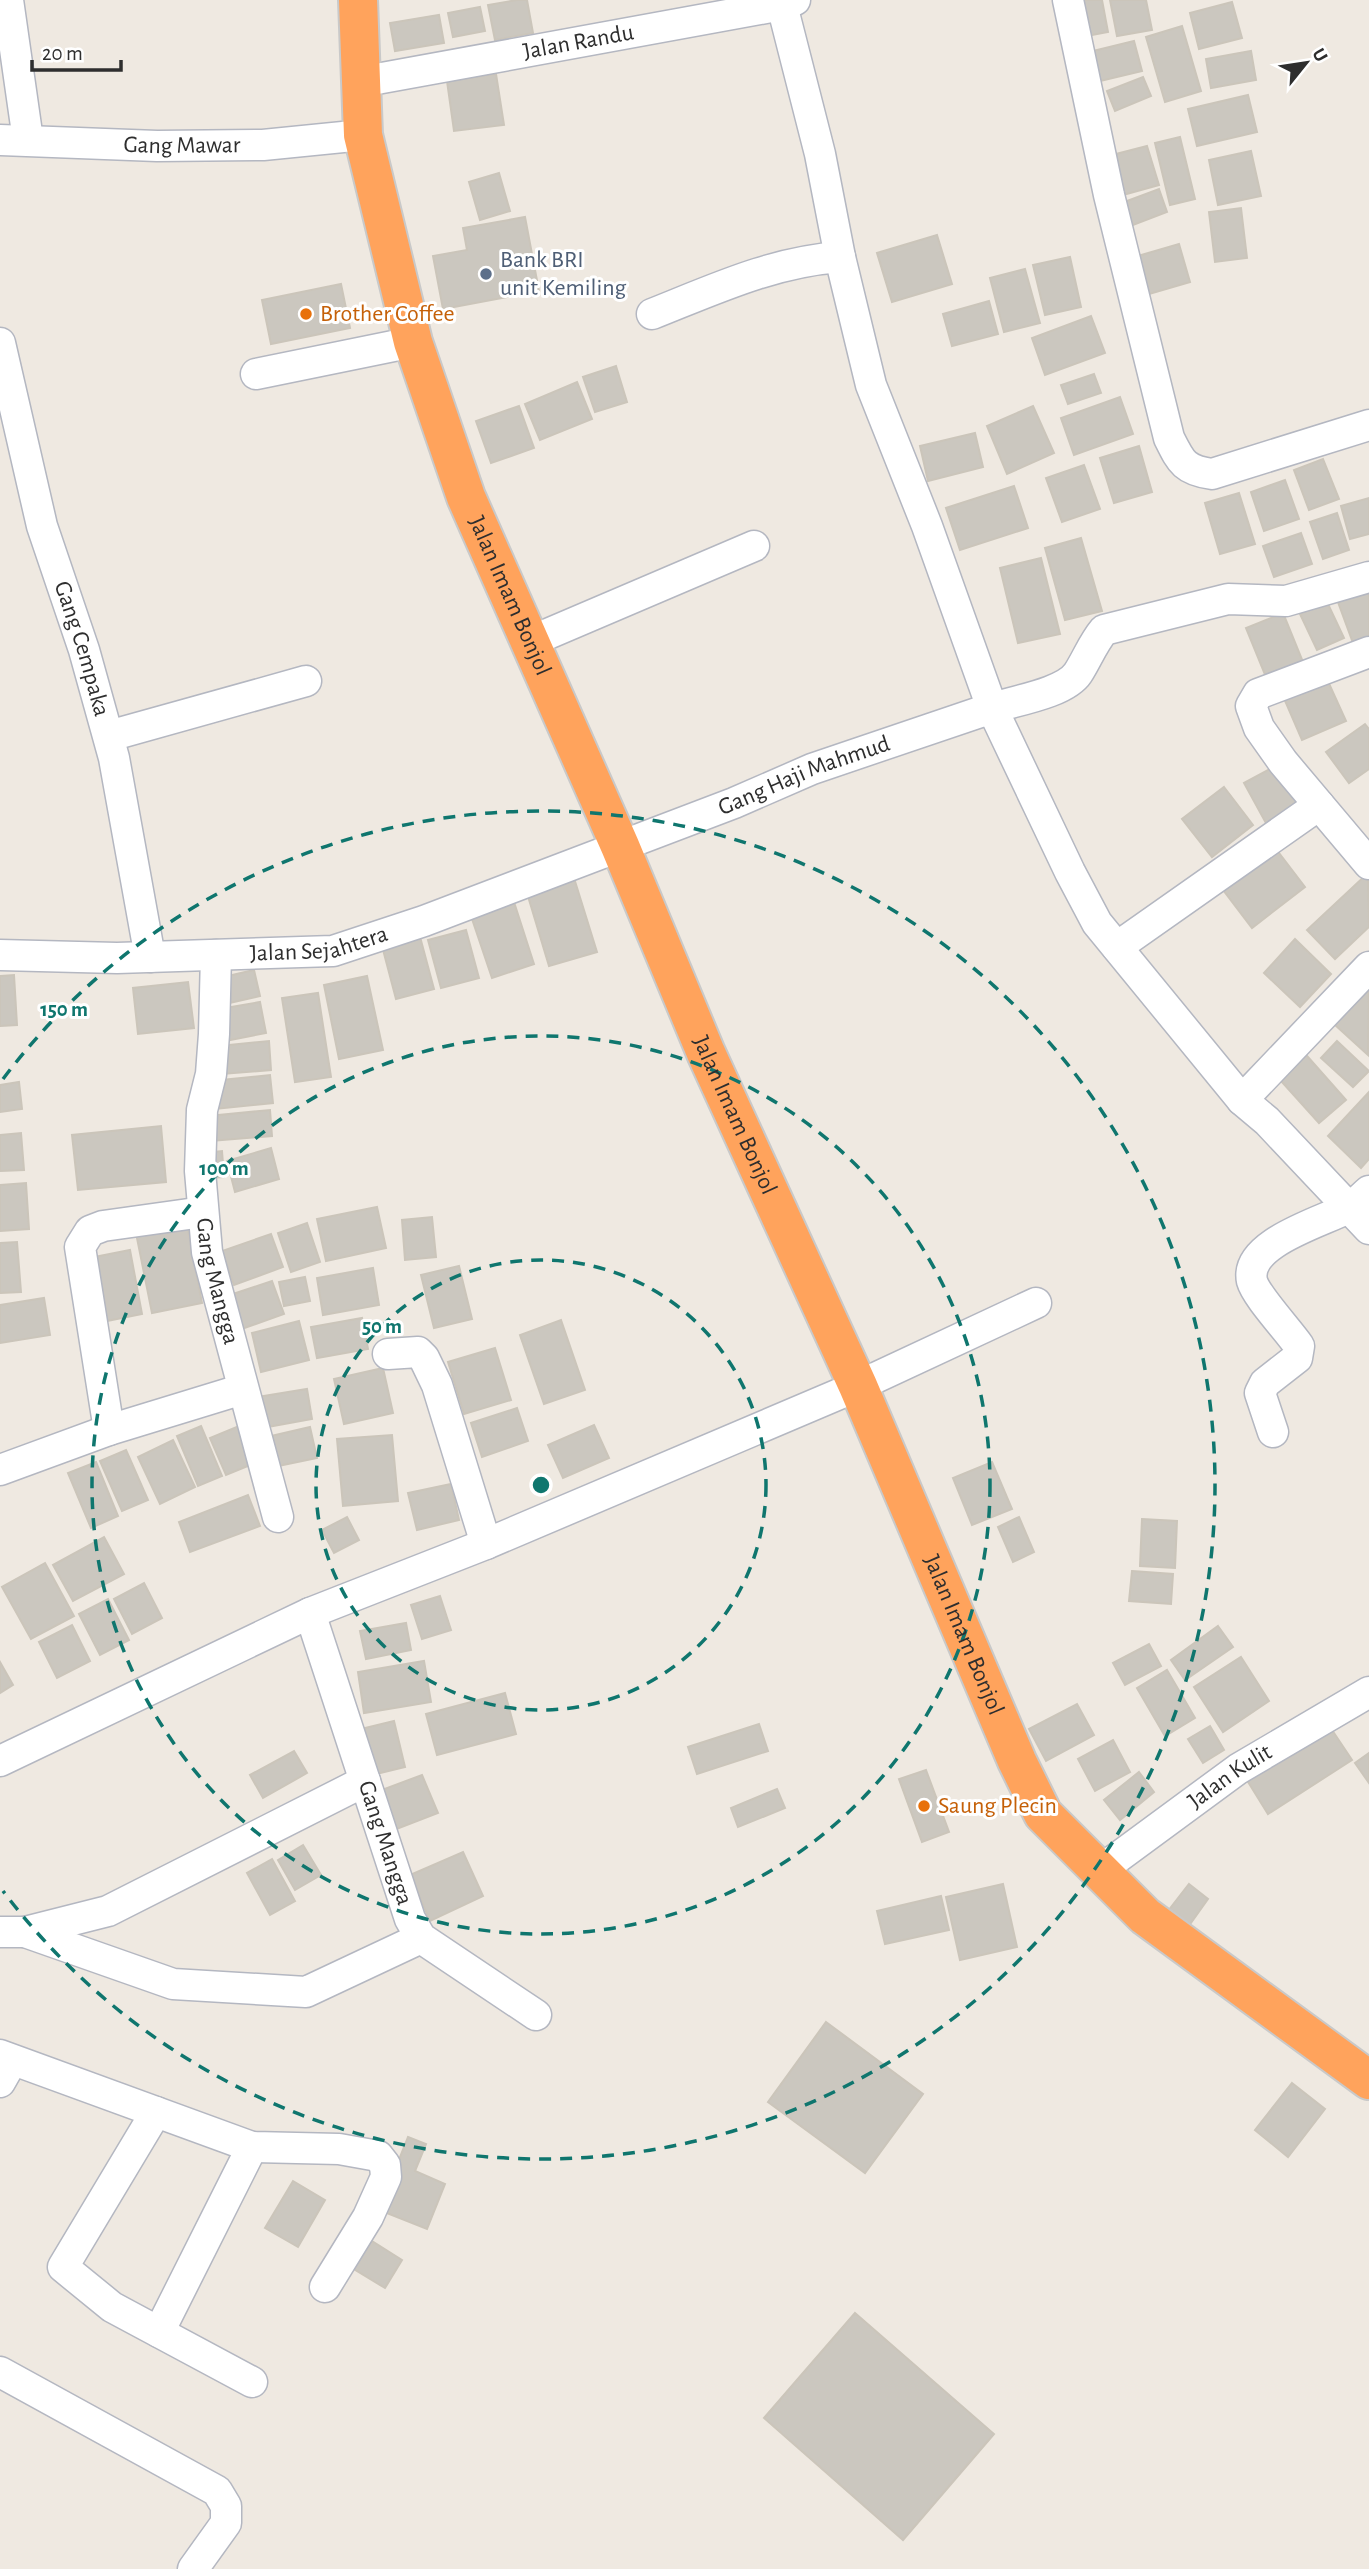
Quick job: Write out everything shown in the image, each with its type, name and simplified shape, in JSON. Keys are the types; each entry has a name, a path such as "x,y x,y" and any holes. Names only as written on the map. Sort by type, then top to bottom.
{"highway":[{"name":"Jalan Imam Bonjol","path":"358,0 363,135 414,342 466,497 620,846 706,1053 858,1386 1022,1772 1043,1814 1145,1916 1355,2070"}],"street":[{"path":"8,0 14,140"},
{"path":"1068,0 1109,195 1169,438 1180,462 1195,471 1212,474 1369,425"},
{"path":"788,2 840,257 871,385 927,526 992,708 1097,923 1242,1100 1267,1121 1340,1200 1363,1209"},
{"name":"Jalan Randu","path":"360,82 788,2"},
{"name":"Gang Mawar","path":"14,140 157,146 263,145 363,135"},
{"path":"652,314 750,275 805,259 840,257"},
{"path":"256,374 414,342"},
{"name":"Gang Cempaka","path":"0,343 43,526 109,736 150,957"},
{"path":"529,642 754,546"},
{"name":"Gang Haji Mahmud","path":"620,846 734,803 812,769 992,708 1057,689 1077,675 1104,630 1228,599 1286,601 1369,577"},
{"path":"1369,652 1258,694 1251,706 1259,728 1283,762 1369,864"},
{"path":"109,736 306,681"},
{"path":"1117,947 1319,805"},
{"name":"Jalan Sejahtera","path":"0,955 150,957 333,951 424,921 620,846"},
{"name":"Gang Mangga","path":"216,955 211,1074 202,1111 200,1171 207,1252 278,1517"},
{"path":"1242,1100 1369,967"},
{"path":"1273,1432 1260,1393 1265,1383 1297,1358 1298,1346 1252,1283 1251,1268 1259,1253 1301,1229 1363,1209"},
{"path":"109,1430 80,1247 90,1231 103,1226 203,1212"},
{"path":"0,1761 310,1613 486,1544 858,1386 1036,1303"},
{"path":"388,1354 418,1352 424,1358 437,1385 486,1544"},
{"path":"0,1470 109,1430 243,1389"},
{"name":"Gang Mangga","path":"310,1613 370,1802 410,1919 421,1938"},
{"name":"Jalan Kulit","path":"1098,1871 1238,1769 1369,1692"},
{"path":"13,1932 108,1911 365,1782"},
{"path":"13,1932 173,1984 306,1992 421,1938 536,2015"},
{"path":"4,2066 156,2112 252,2147 339,2150 378,2156 385,2165 386,2177 368,2217 325,2287"},
{"path":"156,2112 63,2267 112,2307 252,2382"},
{"path":"159,2332 252,2147"},
{"path":"0,2372 216,2491 226,2507 226,2522 193,2569"}],"building":[{"path":"527,0 533,33 495,40 488,5"},
{"path":"1073,0 1102,0 1108,32 1081,37"},
{"path":"1110,0 1146,0 1152,30 1117,36"},
{"path":"1232,2 1242,38 1199,49 1190,13"},
{"path":"480,7 485,31 453,37 448,13"},
{"path":"439,15 444,43 395,51 390,23"},
{"path":"1182,26 1201,91 1165,102 1146,37"},
{"path":"1134,41 1142,71 1100,81 1093,51"},
{"path":"1251,51 1256,80 1211,88 1206,59"},
{"path":"496,74 504,125 454,131 447,81"},
{"path":"1143,77 1151,96 1115,111 1107,91"},
{"path":"1248,95 1257,132 1197,146 1188,109"},
{"path":"1180,137 1195,199 1170,205 1155,143"},
{"path":"1147,146 1159,185 1123,195 1112,155"},
{"path":"1251,151 1261,196 1218,205 1209,160"},
{"path":"499,173 510,211 480,220 469,182"},
{"path":"1159,189 1167,212 1133,225 1124,202"},
{"path":"1241,208 1247,258 1215,262 1209,212"},
{"name":"Bank BRI unit Kemiling","path":"525,217 539,291 443,309 433,256 467,250 463,228"},
{"path":"937,235 952,284 892,302 877,253"},
{"path":"1179,244 1190,282 1149,294 1138,256"},
{"path":"1070,257 1081,307 1045,315 1033,265"},
{"path":"1025,269 1040,323 1004,332 990,278"},
{"name":"Brother Coffee","path":"341,284 350,328 271,344 262,300"},
{"path":"989,301 998,334 952,346 943,314"},
{"path":"1091,316 1105,353 1045,375 1032,338"},
{"path":"616,366 627,402 595,412 583,377"},
{"path":"1094,374 1101,393 1068,404 1061,385"},
{"path":"577,382 592,419 540,440 525,404"},
{"path":"1120,397 1133,434 1074,455 1061,418"},
{"path":"519,406 534,448 491,463 476,421"},
{"path":"1033,406 1054,453 1007,474 987,426"},
{"path":"975,433 983,467 928,481 920,446"},
{"path":"1139,446 1152,492 1114,503 1100,458"},
{"path":"1323,459 1339,499 1309,510 1294,470"},
{"path":"1084,465 1100,509 1062,522 1046,478"},
{"path":"1285,480 1299,519 1264,531 1251,492"},
{"path":"1014,486 1028,528 960,550 946,508"},
{"path":"1239,493 1255,544 1220,554 1205,503"},
{"path":"1369,498 1369,534 1350,539 1341,506"},
{"path":"1337,513 1349,550 1323,559 1310,522"},
{"path":"1301,533 1312,564 1274,577 1263,546"},
{"path":"1081,538 1102,611 1065,620 1045,548"},
{"path":"1041,558 1060,634 1018,643 1000,568"},
{"path":"1369,591 1369,637 1353,643 1338,602"},
{"path":"1327,602 1344,638 1317,650 1300,614"},
{"path":"1283,613 1305,667 1268,682 1246,628"},
{"path":"1326,677 1346,721 1302,740 1283,696"},
{"path":"1365,724 1369,729 1369,769 1349,783 1326,752"},
{"path":"1283,762 1305,805 1267,825 1244,783"},
{"path":"1224,787 1253,825 1212,857 1182,819"},
{"path":"1273,845 1305,887 1252,928 1220,886"},
{"path":"1368,873 1369,927 1335,959 1307,930"},
{"path":"574,878 597,952 549,966 527,893"},
{"path":"514,902 534,964 492,978 471,916"},
{"path":"466,930 479,978 441,988 428,940"},
{"path":"419,933 434,989 396,999 381,942"},
{"path":"1295,939 1331,974 1300,1007 1264,973"},
{"path":"254,970 260,996 225,1004 219,978"},
{"path":"14,975 17,1025 0,1026 0,976"},
{"path":"367,976 383,1050 339,1059 324,985"},
{"path":"188,982 194,1028 138,1034 133,988"},
{"path":"1366,989 1369,991 1368,1055 1335,1025"},
{"path":"318,993 331,1077 295,1082 282,998"},
{"path":"260,1002 266,1033 225,1041 219,1009"},
{"path":"269,1041 271,1070 222,1074 220,1046"},
{"path":"1337,1041 1369,1071 1353,1087 1321,1058"},
{"path":"1300,1048 1346,1100 1319,1123 1273,1072"},
{"path":"270,1075 273,1103 215,1109 212,1081"},
{"path":"19,1082 22,1109 0,1112 0,1085"},
{"path":"1369,1092 1369,1159 1361,1168 1328,1136"},
{"path":"270,1110 272,1136 211,1141 209,1116"},
{"path":"161,1126 166,1182 78,1190 72,1135"},
{"path":"21,1133 24,1170 0,1171 0,1135"},
{"path":"271,1148 279,1179 235,1192 227,1161"},
{"path":"222,1151 224,1177 207,1178 204,1153"},
{"path":"26,1183 29,1229 0,1231 0,1185"},
{"path":"377,1207 386,1248 326,1261 317,1219"},
{"path":"432,1217 436,1257 405,1260 402,1220"},
{"path":"307,1223 320,1262 291,1272 278,1233"},
{"path":"187,1224 202,1303 152,1313 136,1233"},
{"path":"271,1234 283,1267 234,1285 222,1251"},
{"path":"17,1242 21,1292 0,1293 0,1243"},
{"path":"130,1250 142,1314 97,1323 84,1259"},
{"path":"459,1266 472,1319 434,1328 421,1275"},
{"path":"373,1268 379,1305 323,1315 317,1278"},
{"path":"305,1277 310,1301 284,1306 279,1282"},
{"path":"272,1281 284,1314 236,1331 224,1297"},
{"path":"44,1298 50,1335 0,1343 0,1305"},
{"path":"362,1318 368,1349 317,1358 311,1327"},
{"path":"561,1320 585,1390 544,1404 520,1335"},
{"path":"299,1321 309,1360 261,1372 252,1333"},
{"path":"495,1348 511,1400 464,1414 448,1362"},
{"path":"383,1368 393,1413 344,1424 334,1379"},
{"path":"307,1389 312,1419 262,1428 257,1397"},
{"path":"517,1408 528,1441 482,1457 471,1423"},
{"path":"594,1425 609,1458 563,1478 548,1445"},
{"path":"201,1426 222,1476 198,1486 177,1436"},
{"path":"239,1426 255,1463 226,1475 210,1438"},
{"path":"310,1427 317,1458 278,1466 271,1436"},
{"path":"392,1435 398,1501 343,1506 337,1439"},
{"path":"173,1440 195,1487 160,1504 138,1457"},
{"path":"126,1450 148,1500 122,1511 100,1461"},
{"path":"96,1462 118,1516 91,1528 68,1473"},
{"path":"992,1462 1012,1509 972,1525 953,1478"},
{"path":"451,1484 459,1520 417,1530 408,1493"},
{"path":"248,1495 260,1526 190,1552 179,1522"},
{"path":"347,1517 359,1540 334,1553 322,1530"},
{"path":"1019,1517 1034,1552 1013,1562 998,1527"},
{"path":"1142,1519 1177,1521 1175,1568 1140,1566"},
{"path":"104,1537 124,1574 73,1601 53,1565"},
{"path":"45,1563 74,1616 31,1639 2,1587"},
{"path":"1132,1571 1173,1574 1171,1604 1129,1601"},
{"path":"144,1583 162,1618 132,1634 114,1599"},
{"path":"440,1596 451,1630 422,1639 411,1605"},
{"path":"108,1599 129,1640 100,1655 79,1614"},
{"path":"406,1623 411,1650 366,1659 360,1631"},
{"path":"72,1625 90,1661 57,1678 39,1642"},
{"path":"1218,1626 1233,1647 1185,1680 1171,1660"},
{"path":"1149,1644 1161,1666 1125,1685 1113,1663"},
{"path":"1241,1657 1269,1701 1223,1732 1194,1687"},
{"path":"424,1661 431,1702 364,1713 358,1672"},
{"path":"0,1662 13,1685 0,1693"},
{"path":"1167,1670 1195,1718 1165,1736 1137,1688"},
{"path":"505,1693 516,1734 437,1755 426,1714"},
{"path":"1077,1704 1094,1735 1046,1761 1029,1729"},
{"path":"394,1721 405,1767 372,1775 361,1729"},
{"path":"759,1724 768,1751 697,1774 688,1747"},
{"path":"1328,1724 1352,1760 1268,1814 1245,1777"},
{"path":"1210,1726 1224,1750 1203,1763 1188,1739"},
{"path":"1113,1740 1130,1772 1095,1791 1078,1759"},
{"path":"294,1751 307,1773 263,1798 250,1775"},
{"path":"1369,1753 1369,1783 1355,1763"},
{"name":"Saung Plecin","path":"926,1770 949,1832 922,1842 899,1779"},
{"path":"1139,1772 1154,1792 1120,1820 1104,1800"},
{"path":"422,1775 438,1813 394,1830 379,1791"},
{"path":"777,1789 785,1808 738,1827 731,1808"},
{"path":"303,1845 321,1875 295,1890 278,1860"},
{"path":"463,1852 483,1896 430,1921 410,1875"},
{"path":"272,1859 295,1901 270,1915 247,1873"},
{"path":"1003,1884 1017,1947 960,1960 946,1897"},
{"path":"1189,1884 1208,1899 1188,1927 1168,1911"},
{"path":"941,1896 949,1930 885,1944 877,1911"},
{"path":"826,2022 923,2094 865,2173 768,2102"},
{"path":"1292,2083 1325,2109 1288,2157 1255,2130"},
{"path":"408,2137 426,2144 415,2171 445,2184 427,2229 379,2210"},
{"path":"293,2181 325,2200 298,2247 265,2228"},
{"path":"372,2241 402,2260 385,2288 352,2268"},
{"path":"855,2313 994,2434 903,2540 764,2418"}],"place":[{"name":"Bank BRI unit Kemiling","path":"486,274"},
{"name":"Brother Coffee","path":"306,314"},
{"name":"Saung Plecin","path":"924,1806"}]}
